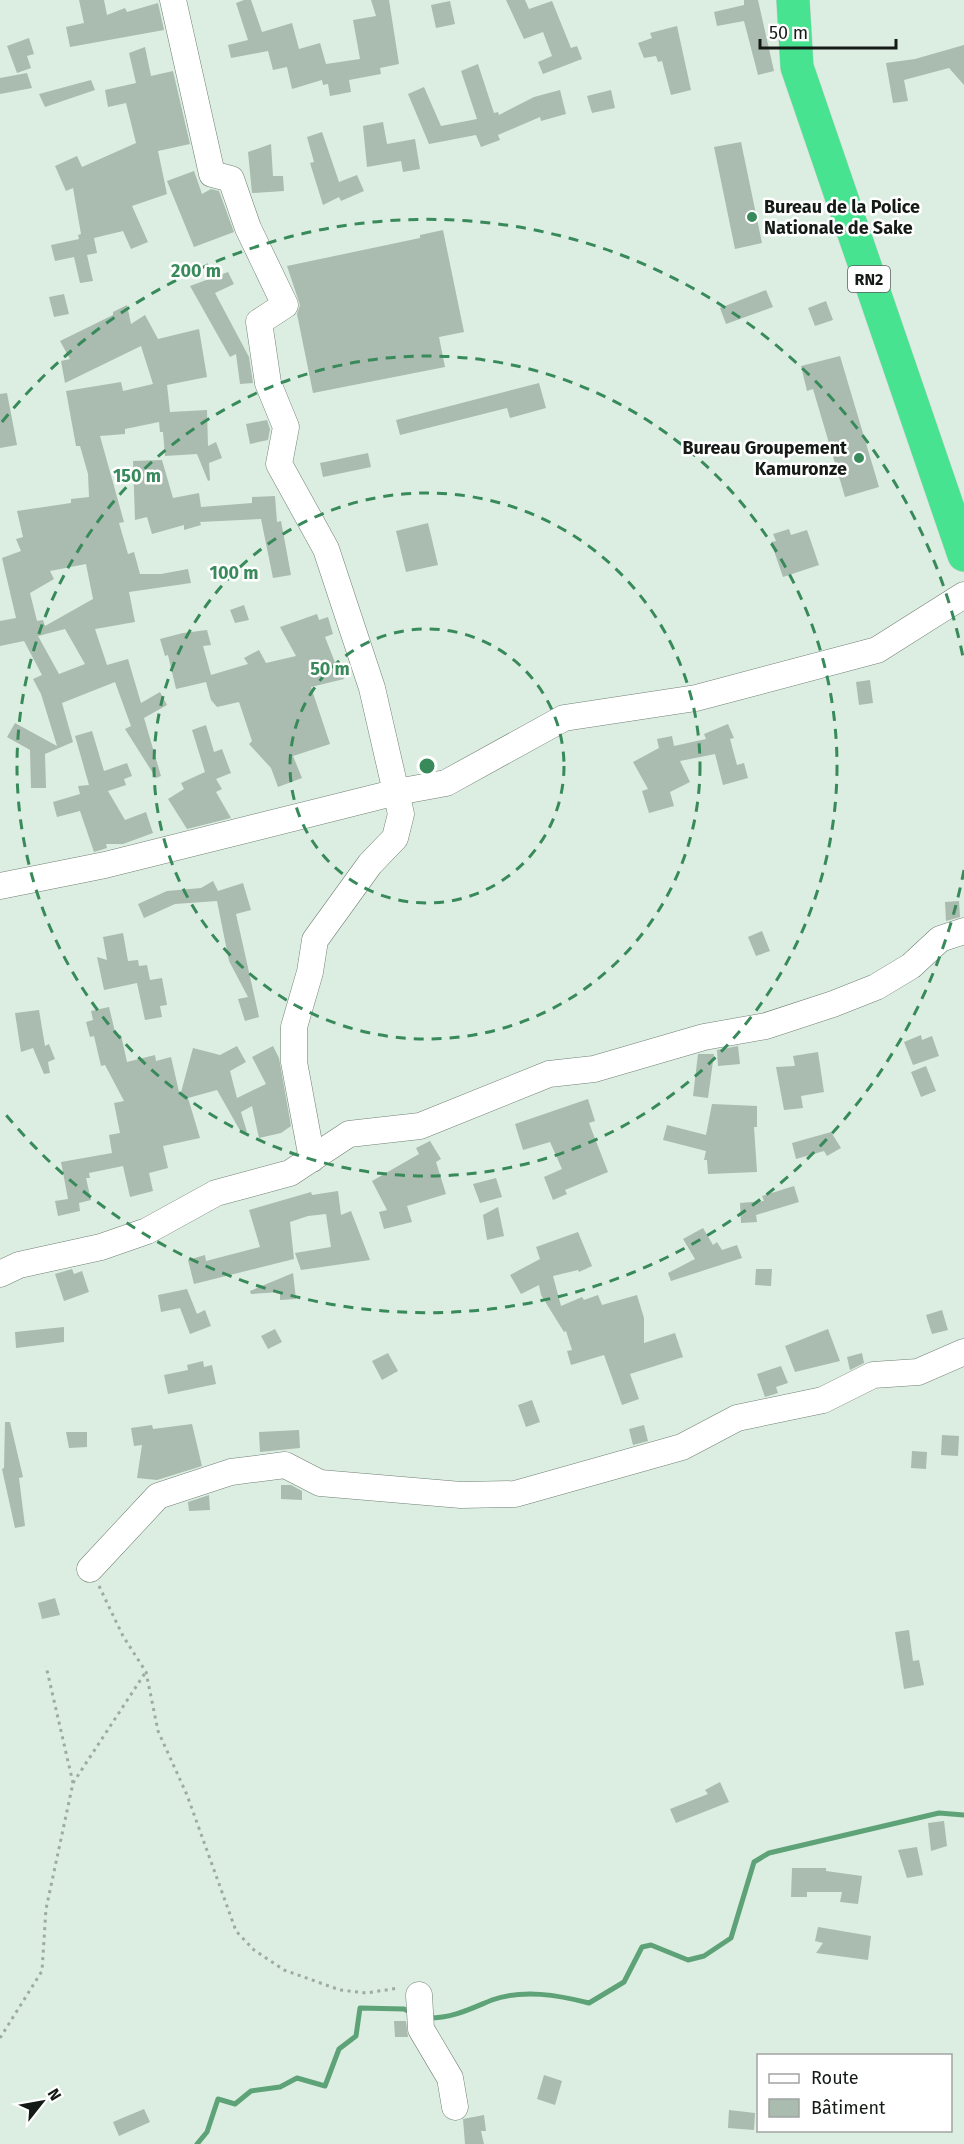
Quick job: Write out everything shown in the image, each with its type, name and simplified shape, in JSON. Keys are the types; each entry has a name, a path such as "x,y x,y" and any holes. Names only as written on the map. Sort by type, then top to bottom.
{"highway":[{"name":"RN2","path":"793,0 797,67 964,555"}],"street":[{"path":"173,0 212,174 231,179 248,228 285,305 259,322 268,383 286,427 279,464 326,549 372,688 401,814 395,838 370,864 315,940 310,972 294,1027 294,1062 312,1159"},
{"path":"0,886 105,865 397,792 446,783 564,718 696,698 877,650 964,595"},
{"path":"0,1274 19,1265 66,1257 147,1231 216,1193 290,1173 349,1134 420,1126 549,1074 594,1069 704,1037 766,1026 833,1004 876,987 911,966 940,939 964,931"},
{"path":"90,1569 158,1496 231,1472 285,1466 320,1483 460,1495 515,1494 682,1447 737,1418 823,1400 873,1375 918,1372 964,1352"},
{"path":"419,1995 421,2029 450,2078 455,2107"}],"path":[{"path":"90,1569 113,1611 123,1636 137,1654 146,1672 158,1731 187,1795 236,1931 254,1950 284,1970 340,1990 366,1993 400,1988 419,1995"},
{"path":"46,1666 73,1784"},
{"path":"0,2038 42,1971 46,1909 73,1784 146,1672"}],"building":[{"path":"79,0 104,0 107,15 125,8 127,12 158,3 164,30 70,47 66,27 84,23"},
{"path":"251,0 262,32 292,23 299,49 320,43 326,64 360,59 353,20 376,16 371,0 389,0 399,64 380,68 381,74 349,80 351,92 330,96 328,84 323,85 322,80 292,89 287,67 273,70 268,51 231,58 228,45 248,40 236,3"},
{"path":"506,0 525,0 529,9 552,1 571,48 577,46 582,59 543,74 538,62 552,56 543,32 524,39"},
{"path":"744,0 758,0 774,71 758,75 744,21 717,26 714,12 744,5"},
{"path":"450,1 455,24 436,28 431,5"},
{"path":"677,26 691,90 671,95 662,61 658,62 656,56 644,58 638,43 652,38 650,33"},
{"path":"29,38 34,54 27,56 31,68 17,73 7,46"},
{"path":"964,45 964,85 949,68 904,80 908,101 893,103 886,63 915,59"},
{"path":"145,47 151,76 173,71 190,144 158,151 167,194 132,206 148,242 131,249 123,231 94,238 97,253 87,255 93,281 80,283 74,257 55,261 51,245 79,239 78,235 81,234 73,188 66,191 55,166 77,156 82,167 136,143 126,103 108,107 105,90 136,83 129,53"},
{"path":"478,64 494,113 498,112 499,115 534,97 560,90 566,114 541,121 540,117 498,135 500,140 481,147 476,135 429,144 408,94 424,87 441,126 477,119 461,71"},
{"path":"27,73 32,88 0,94 0,78"},
{"path":"91,80 95,90 45,107 39,94"},
{"path":"611,90 615,108 592,113 587,96"},
{"path":"383,122 387,144 415,139 420,169 403,172 401,161 367,167 363,126"},
{"path":"322,132 339,182 357,175 364,191 341,201 339,197 323,205 310,163 314,162 307,137"},
{"path":"741,142 762,243 735,249 714,147"},
{"path":"271,144 273,176 283,176 284,191 252,193 248,152"},
{"path":"194,171 202,194 211,189 219,191 234,232 194,247 167,181"},
{"path":"443,230 464,332 439,337 445,367 313,393 297,314 300,305 287,266 420,238 420,235"},
{"path":"228,272 234,284 215,293 249,357 253,383 240,384 236,354 230,357 190,286"},
{"path":"766,290 773,307 726,324 720,308"},
{"path":"64,294 69,314 54,317 49,297"},
{"path":"826,301 833,320 815,326 808,308"},
{"path":"127,305 131,324 145,315 158,339 199,329 207,377 167,385 170,412 207,410 208,446 216,442 222,458 209,463 210,480 208,481 197,454 165,456 163,432 160,432 159,422 125,429 125,434 100,436 124,522 119,523 128,554 134,552 140,574 161,574 188,569 191,583 129,592 135,622 95,629 107,665 128,659 141,703 160,692 167,705 144,718 161,776 156,778 125,729 131,726 115,682 62,703 73,742 45,754 46,788 31,788 30,750 7,737 15,723 57,746 41,694 33,679 42,675 24,641 0,646 0,621 16,618 2,558 21,551 16,539 23,537 17,511 71,503 71,499 89,497 88,474 80,446 76,446 66,391 121,382 123,391 153,384 141,346 65,383 61,361 70,359 60,341 113,315 113,312","holes":["86,564 93,599 45,626 43,620 37,621 30,593 54,579 50,571","65,629 85,664 59,674 38,636"]},
{"path":"840,356 879,487 845,497 813,389 807,391 801,366"},
{"path":"539,383 546,408 510,418 507,408 400,435 396,420"},
{"path":"7,393 17,445 0,448 0,394"},
{"path":"267,420 270,429 268,440 250,444 246,424"},
{"path":"368,453 371,467 323,477 320,463"},
{"path":"162,460 173,498 199,493 201,507 252,503 252,497 275,496 277,522 281,521 291,575 273,578 261,519 200,522 201,525 184,530 184,525 152,534 147,517 135,520 133,461"},
{"path":"428,523 438,565 406,572 396,531"},
{"path":"789,529 791,535 807,530 819,565 783,577 771,542 776,541 773,534"},
{"path":"244,605 249,620 235,623 230,610"},
{"path":"317,614 319,620 328,617 333,634 325,637 336,665 340,664 344,679 311,687 330,744 293,756 302,778 278,787 271,768 249,744 252,741 239,702 217,707 211,700 206,682 176,689 168,655 165,656 160,639 207,630 211,645 203,646 211,675 248,664 244,658 259,650 266,663 296,656 280,627"},
{"path":"870,680 873,703 859,705 856,682"},
{"path":"728,724 734,738 730,739 737,765 744,763 748,778 723,785 715,754 680,761 690,782 670,792 674,806 649,813 642,791 648,789 633,762 659,748 657,739 672,736 674,746 706,739 704,734"},
{"path":"206,725 214,752 222,749 231,773 216,779 222,789 216,792 231,818 187,829 168,799 184,789 181,783 205,772 192,730"},
{"path":"92,731 104,771 127,763 132,776 124,779 126,785 108,791 125,820 146,812 153,833 123,844 106,844 107,848 94,852 80,811 57,817 53,802 80,794 78,786 89,785 75,736"},
{"path":"213,881 218,891 243,883 251,910 236,914 259,1017 245,1021 238,999 248,997 229,961 217,901 175,904 144,918 138,904 167,891 201,888"},
{"path":"959,901 960,917 946,921 945,902"},
{"path":"762,931 770,951 756,956 748,937"},
{"path":"123,933 128,961 138,960 139,966 147,965 150,980 162,978 167,1005 160,1006 162,1017 145,1020 137,983 104,990 97,957 107,960 103,937"},
{"path":"109,1007 116,1036 121,1035 127,1062 155,1055 156,1061 171,1057 180,1096 193,1048 220,1055 237,1046 246,1062 230,1071 237,1098 266,1084 252,1057 273,1046 279,1058 291,1126 281,1133 259,1138 252,1106 241,1112 247,1132 242,1134 217,1090 188,1098 200,1138 163,1146 168,1168 149,1173 153,1191 130,1197 123,1166 89,1173 90,1178 86,1178 91,1200 79,1203 80,1211 58,1216 55,1201 68,1199 61,1162 112,1153 109,1135 120,1133 114,1103 124,1101 105,1065 101,1066 94,1036 90,1037 86,1022 93,1020 91,1011"},
{"path":"39,1010 45,1046 49,1044 55,1059 48,1062 50,1073 44,1074 33,1048 21,1052 15,1013"},
{"path":"921,1035 922,1040 932,1036 939,1056 913,1065 904,1042"},
{"path":"738,1046 740,1064 718,1066 717,1050"},
{"path":"818,1052 824,1092 801,1096 803,1108 784,1110 776,1067 795,1066 793,1056"},
{"path":"698,1054 714,1054 708,1098 693,1096"},
{"path":"926,1066 936,1091 921,1097 911,1072"},
{"path":"588,1099 595,1121 589,1123 608,1172 565,1190 567,1194 553,1200 544,1177 562,1169 550,1142 523,1150 515,1124"},
{"path":"712,1104 757,1106 757,1127 754,1127 757,1172 708,1174 707,1160 704,1160 706,1151 663,1140 667,1125 706,1135"},
{"path":"831,1132 841,1148 827,1156 824,1151 796,1159 792,1143"},
{"path":"430,1141 441,1159 436,1162 446,1194 407,1206 412,1222 384,1229 379,1212 387,1210 372,1181 419,1154 416,1148"},
{"path":"496,1178 502,1197 480,1203 473,1184"},
{"path":"794,1186 799,1202 756,1215 757,1222 741,1223 740,1203 764,1201 762,1196"},
{"path":"338,1191 341,1215 351,1211 370,1260 301,1270 295,1253 331,1247 326,1214 308,1216 290,1222 294,1259 194,1284 188,1260 205,1255 206,1261 260,1247 249,1210 311,1192 312,1195"},
{"path":"498,1207 504,1236 487,1240 483,1215"},
{"path":"703,1228 713,1245 717,1242 722,1250 737,1245 742,1258 671,1281 668,1273 695,1259 683,1239"},
{"path":"578,1232 592,1266 579,1272 578,1270 553,1276 561,1306 582,1297 584,1300 598,1295 602,1305 637,1295 644,1318 644,1343 675,1333 683,1357 630,1374 639,1399 622,1405 604,1355 571,1365 567,1351 572,1350 566,1331 564,1332 541,1295 539,1285 521,1294 510,1275 540,1259 536,1247"},
{"path":"72,1269 74,1274 82,1271 89,1292 64,1301 55,1274"},
{"path":"756,1269 772,1269 771,1286 755,1285"},
{"path":"293,1273 296,1299 280,1300 280,1292 251,1294 250,1291"},
{"path":"187,1289 197,1314 205,1310 211,1326 190,1334 180,1308 161,1312 158,1295"},
{"path":"942,1310 948,1330 932,1334 926,1315"},
{"path":"64,1327 64,1342 16,1348 15,1332"},
{"path":"275,1329 282,1342 268,1349 261,1336"},
{"path":"828,1329 840,1361 795,1372 785,1346"},
{"path":"388,1353 398,1371 382,1380 372,1361"},
{"path":"862,1353 864,1363 850,1370 847,1357"},
{"path":"203,1361 204,1367 212,1365 216,1384 168,1394 164,1375 188,1370 187,1365"},
{"path":"781,1366 788,1383 776,1387 778,1393 765,1397 757,1374"},
{"path":"532,1400 540,1422 526,1427 518,1405"},
{"path":"5,1422 10,1422 23,1477 19,1478 25,1526 15,1528 2,1469 4,1468"},
{"path":"192,1424 202,1466 157,1480 137,1478 142,1445 134,1446 131,1428 152,1425 153,1429"},
{"path":"644,1425 648,1441 633,1445 629,1429"},
{"path":"299,1430 300,1448 260,1452 259,1432"},
{"path":"66,1432 87,1432 87,1447 69,1448"},
{"path":"942,1435 959,1436 958,1456 941,1455"},
{"path":"912,1451 927,1452 926,1469 911,1468"},
{"path":"281,1485 291,1485 302,1491 302,1500 281,1499"},
{"path":"209,1495 210,1510 189,1511 188,1502"},
{"path":"55,1598 60,1615 42,1619 38,1603"},
{"path":"909,1630 913,1661 919,1660 924,1685 904,1689 895,1632"},
{"path":"720,1782 729,1802 676,1823 670,1809 708,1794 705,1790"},
{"path":"944,1821 947,1846 931,1851 928,1823"},
{"path":"917,1847 923,1875 907,1878 898,1850"},
{"path":"792,1868 826,1868 826,1871 862,1876 858,1904 840,1902 842,1892 807,1892 807,1897 791,1897"},
{"path":"818,1927 871,1936 868,1960 816,1953 823,1943 815,1941"},
{"path":"394,2021 406,2021 408,2037 395,2037"},
{"path":"544,2075 562,2081 555,2105 537,2099"},
{"path":"144,2109 150,2122 119,2136 113,2122"},
{"path":"729,2110 755,2113 754,2130 728,2128"},
{"path":"484,2115 486,2131 481,2131 484,2144 465,2144 463,2119"}],"waterway":[{"path":"426,2018 452,2015 492,2000 516,1995 553,1996 589,2003 624,1982 642,1947 651,1945 688,1960 704,1956 731,1938 754,1862 769,1853 939,1813 964,1815"},
{"path":"197,2144 207,2132 218,2099 235,2104 251,2091 280,2087 297,2078 325,2086 339,2049 356,2036 360,2008 404,2009 412,2013"}],"place":[{"name":"Bureau de la Police Nationale de Sake","path":"752,217"},
{"name":"Bureau Groupement Kamuronze","path":"859,458"}]}
